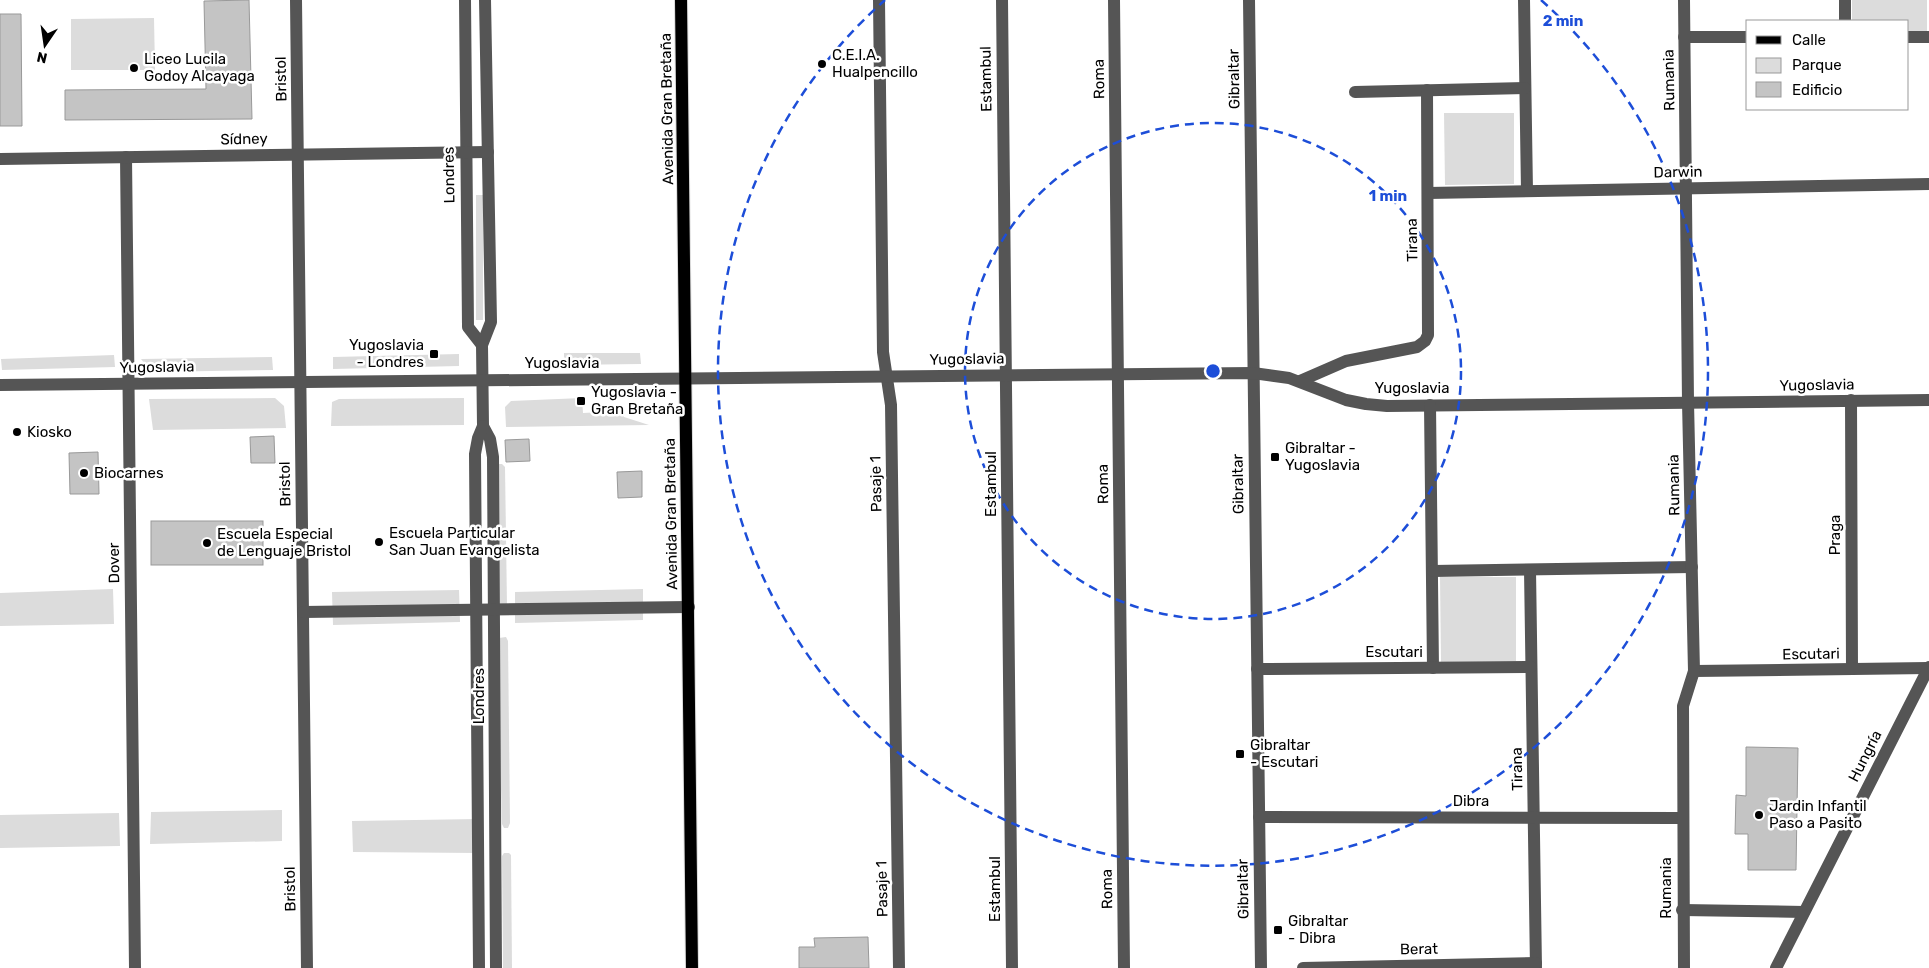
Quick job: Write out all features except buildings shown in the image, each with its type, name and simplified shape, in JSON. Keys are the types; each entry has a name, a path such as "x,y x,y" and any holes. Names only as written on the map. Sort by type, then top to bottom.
{"main road":[{"name":"Avenida Gran Bretaña","path":"681,0 692,968"}],"street":[{"name":"Bristol","path":"296,0 307,968"},
{"name":"Londres","path":"465,0 468,327 482,345"},
{"name":"Londres","path":"485,0 492,322 482,345 482,380 484,426 490,439 493,457 496,968"},
{"name":"Pasaje 1","path":"879,0 883,352 891,421 899,968"},
{"name":"Estambul","path":"1002,0 1012,968"},
{"name":"Roma","path":"1114,0 1124,968"},
{"name":"Gibraltar","path":"1249,0 1260,968"},
{"path":"1524,0 1527,191"},
{"name":"Rumania","path":"1684,0 1688,402 1694,671 1683,706 1682,910 1684,968"},
{"path":"1845,0 1845,20"},
{"path":"1684,37 1746,37"},
{"path":"1909,37 1929,37"},
{"path":"1355,92 1526,88"},
{"name":"Tirana","path":"1300,381 1346,361 1417,347 1425,341 1429,329 1427,90"},
{"name":"Sídney","path":"0,159 488,152"},
{"name":"Dover","path":"126,157 135,968"},
{"name":"Darwin","path":"1428,192 1929,184"},
{"name":"Yugoslavia","path":"0,385 1253,372 1278,375 1300,381 1330,394 1366,404 1387,406 1929,400"},
{"name":"Praga","path":"1850,400 1852,669"},
{"path":"1430,405 1433,668"},
{"name":"Londres","path":"479,968 475,454 478,438 484,426"},
{"path":"1432,571 1692,567"},
{"name":"Tirana","path":"1530,570 1536,965"},
{"path":"303,612 689,607"},
{"name":"Escutari","path":"1257,669 1531,667"},
{"name":"Escutari","path":"1694,671 1929,667"},
{"name":"Hungría","path":"1776,968 1929,667"},
{"name":"Dibra","path":"1259,817 1682,818"},
{"path":"1682,910 1804,912"},
{"name":"Berat","path":"1303,968 1536,965"}],"green space":[{"path":"1852,0 1927,0 1927,36 1909,36 1909,20 1852,20"},
{"path":"154,18 155,70 71,70 71,19"},
{"path":"1444,113 1514,113 1514,184 1445,185"},
{"path":"476,195 483,195 483,320 476,320"},
{"path":"564,353 640,353 641,364 564,365"},
{"path":"459,354 459,366 333,369 333,357"},
{"path":"114,355 115,367 2,370 1,359"},
{"path":"272,357 273,370 151,372 141,359"},
{"path":"275,398 284,406 286,428 153,430 149,399"},
{"path":"464,398 464,425 331,426 332,402 339,399"},
{"path":"582,398 583,413 622,411 624,417 649,425 506,427 505,407 511,401"},
{"path":"499,464 505,467 507,606 498,607"},
{"path":"1440,577 1516,577 1516,661 1441,662"},
{"path":"113,589 114,624 0,626 0,593"},
{"path":"643,589 643,620 515,623 515,592"},
{"path":"459,590 460,622 333,625 332,592"},
{"path":"506,637 508,641 510,823 508,828 504,828 502,824 497,643 499,638"},
{"path":"282,810 282,841 150,844 151,812"},
{"path":"119,813 120,846 0,848 0,815"},
{"path":"478,819 477,853 353,852 352,821"},
{"path":"504,853 511,855 512,968 503,968 502,856"}],"place":[{"name":"C.E.I.A. Hualpencillo","path":"822,64"},
{"name":"Liceo Lucila Godoy Alcayaga","path":"134,68"},
{"name":"Yugoslavia - Londres","path":"434,354"},
{"name":"Yugoslavia - Gran Bretaña","path":"581,401"},
{"name":"Kiosko","path":"17,432"},
{"name":"Gibraltar - Yugoslavia","path":"1275,457"},
{"name":"Biocarnes","path":"84,473"},
{"name":"Escuela Particular San Juan Evangelista","path":"379,542"},
{"name":"Escuela Especial de Lenguaje Bristol","path":"207,543"},
{"name":"Gibraltar - Escutari","path":"1240,754"},
{"name":"Jardin Infantil Paso a Pasito","path":"1759,815"},
{"name":"Gibraltar - Dibra","path":"1278,930"}]}
